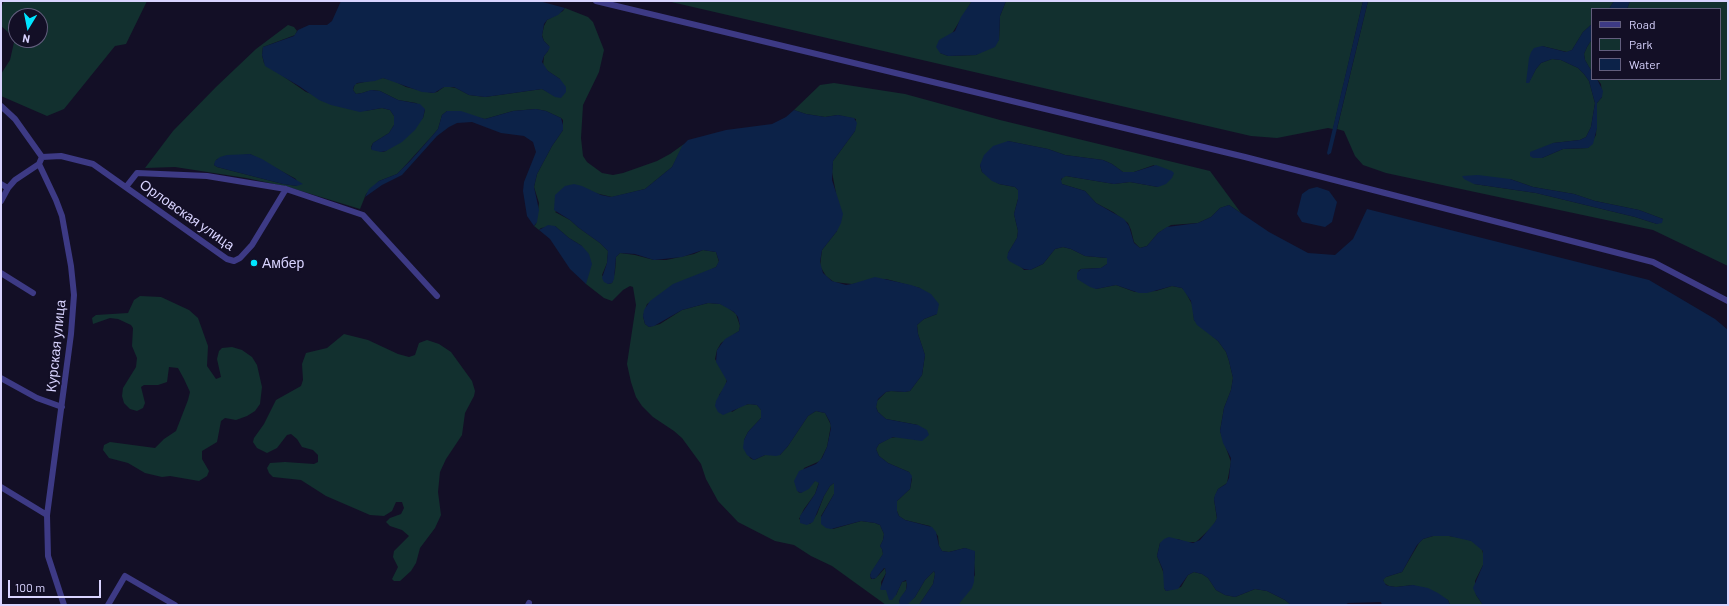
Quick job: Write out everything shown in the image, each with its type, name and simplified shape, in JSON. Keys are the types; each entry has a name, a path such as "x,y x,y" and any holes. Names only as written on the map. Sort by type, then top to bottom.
{"street":[{"path":"596,1 1245,157 1654,262 1728,301"},
{"path":"1,106 15,118 42,157 39,164 15,180 8,188 1,201"},
{"name":"Орловская улица","path":"42,157 61,156 93,164 227,259 234,261 240,258 252,245 286,189"},
{"name":"Курская улица","path":"39,164 62,216 72,266 74,302 69,357 47,515 48,556 64,605"},
{"path":"126,187 137,173 207,176 286,189 363,215 437,296"},
{"path":"1,184 8,188"},
{"path":"1,273 34,293"},
{"path":"1,378 37,398 62,407"},
{"path":"1,487 47,515"},
{"path":"108,605 125,576 175,605"}],"green space":[{"path":"4,1 147,1 126,44 115,46 64,109 47,116 1,96 1,74 10,60 13,48 48,48 48,8 8,8 8,32 1,26 1,8"},
{"path":"667,1 972,1 940,53 948,56 976,55 999,40 1000,16 1006,1 1363,1 1333,129 1328,128 1277,138 1251,136"},
{"path":"1368,1 1614,1 1610,8 1591,8 1591,25 1583,32 1572,50 1567,52 1542,46 1529,82 1541,63 1552,59 1561,60 1578,68 1584,74 1589,81 1595,103 1591,127 1586,137 1580,140 1553,143 1542,158 1563,149 1588,148 1596,135 1597,103 1602,97 1601,84 1598,80 1721,80 1721,8 1627,8 1630,1 1728,1 1728,266 1653,230 1386,173 1363,165 1355,156 1344,131 1337,129","holes":["1510,179 1533,187 1574,194 1595,201 1639,210 1663,219 1657,224 1635,217 1536,193 1474,184"]},
{"path":"565,8 588,17 593,22 604,50 599,72 583,105 581,138 583,156 587,162 602,173 613,175 657,161 684,144 672,167 645,189 612,197 595,193 555,212 570,220 608,251 607,263 602,275 608,284 612,283 615,272 616,257 620,253 654,260 666,260 694,254 703,250 716,252 719,262 716,267 647,304 643,316 645,324 649,327 660,324 682,310 708,303 726,306 736,314 740,326 739,331 721,343 717,350 715,359 727,379 725,387 719,395 732,412 743,405 750,404 757,405 762,411 761,418 748,432 744,440 750,458 754,460 765,455 780,455 788,446 808,416 816,411 825,413 831,425 827,447 820,461 804,468 798,492 801,493 816,480 819,483 815,494 799,519 810,524 817,514 824,496 830,486 834,483 834,494 821,516 833,529 861,521 880,525 884,534 880,546 883,554 870,575 871,579 874,579 885,568 886,573 881,582 882,590 885,589 896,595 902,582 907,581 906,590 899,601 901,605 886,605 832,566 811,556 794,545 775,541 738,522 718,501 706,479 701,464 682,438 653,417 642,406 636,397 627,364 636,305 633,287 630,286 623,290 612,301 604,298 586,284 582,246 569,238 555,226 541,228 539,230 534,226 536,224 539,203 534,187 537,174 552,146 563,130 563,120 561,118 546,111 536,109 513,111 485,119 447,111 442,115 438,129 402,169 397,174 379,181 366,194 360,209 288,187 246,178 175,167 145,168 173,131 216,87 256,49 288,25 294,27 297,31 295,35 263,47 262,55 264,63 306,92 365,111 382,108 390,110 394,116 394,125 389,133 373,143 371,147 371,149 383,152 423,118 425,110 416,103 398,100 380,91 372,90 356,94 353,90 355,84 383,78 392,80 406,87 432,93 437,92 444,87 450,87 456,88 469,95 485,97 542,89 555,96 560,79 543,66 544,56 548,51 549,46 544,41 542,35 547,20 563,11","holes":["250,154 296,179 297,186 283,184 214,165 217,159"]},
{"path":"1591,41 1591,70 1585,60 1584,54"},
{"path":"834,83 905,94 1000,120 1210,171 1241,213 1229,205 1220,208 1211,217 1198,223 1171,225 1158,233 1147,246 1140,248 1134,242 1128,223 1113,212 1096,203 1085,191 1062,184 1060,182 1063,177 1066,176 1114,184 1130,182 1158,187 1154,165 1134,172 1123,172 1112,164 1103,160 1065,155 1048,149 1008,141 980,165 982,172 999,184 1015,187 1018,190 1018,199 1014,214 1018,231 1017,238 1008,253 1024,270 1030,270 1043,264 1055,249 1063,247 1085,256 1107,258 1107,264 1101,268 1081,269 1078,271 1096,289 1116,285 1135,292 1156,291 1172,286 1182,288 1185,291 1193,306 1194,320 1218,341 1226,352 1229,361 1233,378 1231,390 1224,408 1220,431 1231,462 1227,483 1218,489 1214,499 1217,519 1212,527 1196,542 1185,542 1178,539 1160,543 1157,556 1164,574 1164,588 1166,591 1181,587 1188,575 1194,572 1202,574 1208,578 1216,590 1225,595 1235,597 1255,589 1267,591 1285,600 1291,605 958,605 975,575 975,552 965,548 949,552 942,551 939,546 938,536 930,526 905,520 899,516 897,511 897,501 910,489 912,479 909,472 888,463 879,456 876,449 879,444 918,425 886,419 878,412 876,407 877,401 886,392 910,391 922,375 925,355 918,334 917,325 924,319 937,314 920,288 886,279 852,284 834,282 826,276 820,266 822,250 837,231 836,193 832,172 833,161 855,131 856,119 838,115 825,117 806,114 794,110 820,85"},
{"path":"140,296 161,297 189,310 198,318 208,346 207,366 216,379 221,377 217,359 219,351 222,348 232,347 242,350 252,357 257,365 262,387 260,404 255,411 247,416 236,420 225,418 221,421 217,442 202,451 202,459 209,471 207,476 199,481 170,476 162,477 145,473 128,463 109,458 103,450 104,445 110,442 155,448 164,439 176,431 190,392 178,368 169,367 167,382 158,385 144,385 141,387 145,403 143,408 137,411 130,409 124,403 122,396 123,388 136,367 137,358 132,346 133,328 131,325 118,319 110,318 93,324 92,318 96,315 128,313 134,300"},
{"path":"344,334 368,340 398,354 409,357 415,355 419,343 427,340 439,344 451,352 472,381 475,391 465,413 462,435 446,459 440,472 438,492 441,515 435,528 420,548 416,563 411,571 400,581 394,581 392,579 398,567 393,557 394,551 409,536 402,530 390,526 386,522 390,518 401,514 404,508 402,502 396,502 392,511 384,516 370,515 326,496 301,480 273,477 267,468 270,463 285,462 314,464 318,462 318,455 313,450 302,447 297,439 291,434 287,435 277,448 267,453 257,448 253,442 276,400 301,386 303,380 302,364 306,353 327,348"},
{"path":"1433,536 1462,538 1472,541 1482,549 1484,558 1483,565 1475,581 1476,595 1483,605 1450,605 1448,600 1413,585 1396,587 1389,586 1384,583 1383,579 1386,577 1402,572 1419,543 1423,539"},
{"path":"934,571 935,574 933,584 919,605 905,605 915,597 925,580"}],"water":[{"path":"341,1 539,1 565,8 558,15 547,20 544,24 542,36 544,41 550,47 542,62 548,71 560,79 566,87 566,92 561,98 555,97 542,89 485,97 469,95 454,87 444,87 434,93 422,92 383,78 375,81 357,83 353,90 356,94 371,90 380,91 398,100 420,104 425,109 423,118 415,130 402,142 386,151 381,152 372,150 371,148 373,143 389,133 394,125 394,116 390,110 382,108 360,112 331,105 319,100 265,66 262,55 263,47 294,36 298,30 309,25 327,25 332,21"},
{"path":"972,1 1006,1 1000,16 999,40 995,47 976,55 948,56 940,53 936,47 939,40 955,31 961,17"},
{"path":"1363,1 1368,1 1331,153 1328,155 1327,153"},
{"path":"1614,1 1630,1 1627,8 1610,8"},
{"path":"1591,25 1591,41 1584,54 1585,60 1591,70 1591,80 1598,80 1603,91 1602,97 1597,103 1597,128 1593,144 1588,148 1563,149 1542,158 1533,158 1530,156 1530,152 1553,143 1580,140 1586,137 1591,127 1595,103 1589,81 1578,68 1561,60 1552,59 1541,63 1536,69 1529,83 1526,83 1529,58 1534,48 1542,46 1566,52 1572,50 1583,32"},
{"path":"536,109 546,111 561,118 563,130 552,146 537,174 534,187 539,210 537,222 534,226 527,216 523,191 524,182 536,152 533,142 524,136 501,133 472,122 457,123 449,127 437,136 402,175 382,185 365,197 369,189 379,181 397,174 411,160 438,129 442,115 447,111 461,111 485,119 513,111"},
{"path":"794,110 806,114 825,117 838,115 854,118 857,123 855,131 833,161 832,180 843,214 837,231 822,250 820,262 823,273 832,281 846,285 875,277 911,285 931,294 939,304 937,314 924,319 917,325 918,334 925,355 922,375 910,391 886,392 878,399 876,407 878,412 886,419 918,425 927,430 929,435 922,441 893,437 879,444 876,449 879,456 888,463 909,472 912,476 910,489 897,501 897,511 899,516 905,520 932,527 936,532 939,546 942,551 949,552 965,548 975,551 974,582 972,588 958,605 919,605 933,584 935,574 934,571 925,580 915,597 908,604 901,605 899,603 900,598 906,590 906,580 902,582 892,600 889,600 886,590 880,589 886,573 885,568 876,578 872,579 870,576 883,554 880,546 884,534 880,525 861,521 831,529 826,528 821,524 821,517 834,494 834,483 830,486 824,496 813,522 807,525 800,523 800,516 815,494 819,483 815,481 809,489 801,493 797,491 794,481 799,471 816,464 822,458 827,447 831,428 830,422 825,413 816,411 808,416 788,446 780,455 765,455 754,460 747,455 743,448 744,440 748,432 761,418 761,410 757,405 748,404 723,415 718,412 715,406 716,401 727,381 716,362 717,350 725,339 739,331 740,326 738,317 734,312 720,304 708,303 682,310 654,326 649,327 645,324 643,316 644,310 650,301 673,284 716,267 719,261 716,252 703,250 682,257 654,260 635,254 620,253 616,257 614,279 612,283 608,284 604,282 602,278 607,263 608,251 570,220 554,210 555,195 565,186 574,184 601,195 611,197 645,189 672,167 682,146 688,140 726,130 772,124 786,117"},
{"path":"1008,141 1048,149 1065,155 1103,160 1112,164 1123,172 1134,172 1156,165 1172,171 1174,173 1172,178 1166,184 1158,187 1130,182 1114,184 1066,176 1061,179 1062,184 1085,191 1096,203 1124,219 1129,226 1134,243 1140,248 1147,246 1158,233 1167,227 1198,223 1211,217 1220,208 1229,205 1269,232 1308,253 1335,255 1353,239 1367,209 1649,280 1715,319 1728,330 1728,605 1483,605 1473,588 1483,565 1483,551 1471,541 1449,536 1433,536 1423,539 1417,545 1402,572 1386,577 1383,580 1386,585 1389,586 1396,587 1413,585 1428,588 1448,600 1450,605 1382,605 1381,602 1348,603 1345,605 1291,605 1285,600 1267,591 1255,589 1235,597 1225,595 1216,590 1208,578 1202,574 1194,572 1188,575 1178,589 1166,591 1164,588 1163,570 1157,556 1160,543 1169,537 1193,543 1200,540 1217,518 1214,499 1215,495 1218,489 1226,484 1229,478 1231,458 1223,443 1220,431 1224,408 1231,390 1233,378 1226,352 1218,341 1197,325 1194,320 1191,301 1182,288 1172,286 1147,293 1139,293 1116,285 1096,289 1090,287 1077,279 1077,273 1081,269 1101,268 1107,264 1107,258 1085,256 1063,247 1055,249 1043,264 1030,270 1024,269 1009,261 1007,258 1008,253 1017,238 1018,231 1014,214 1018,199 1018,190 1015,187 992,181 982,172 980,165 984,155 993,146"},
{"path":"250,154 262,159 303,184 297,186 283,184 214,165 215,161 220,157 227,155"},
{"path":"1478,175 1510,179 1533,187 1574,194 1595,201 1639,210 1663,219 1662,223 1657,224 1635,217 1536,193 1474,184 1464,179 1462,176"},
{"path":"1317,187 1329,191 1337,202 1332,222 1325,227 1302,222 1297,214 1302,194 1309,189"},
{"path":"548,225 555,226 569,238 582,246 589,254 592,264 586,284 570,269 550,239 539,230"}],"place":[{"name":"Амбер","path":"254,263"}]}
